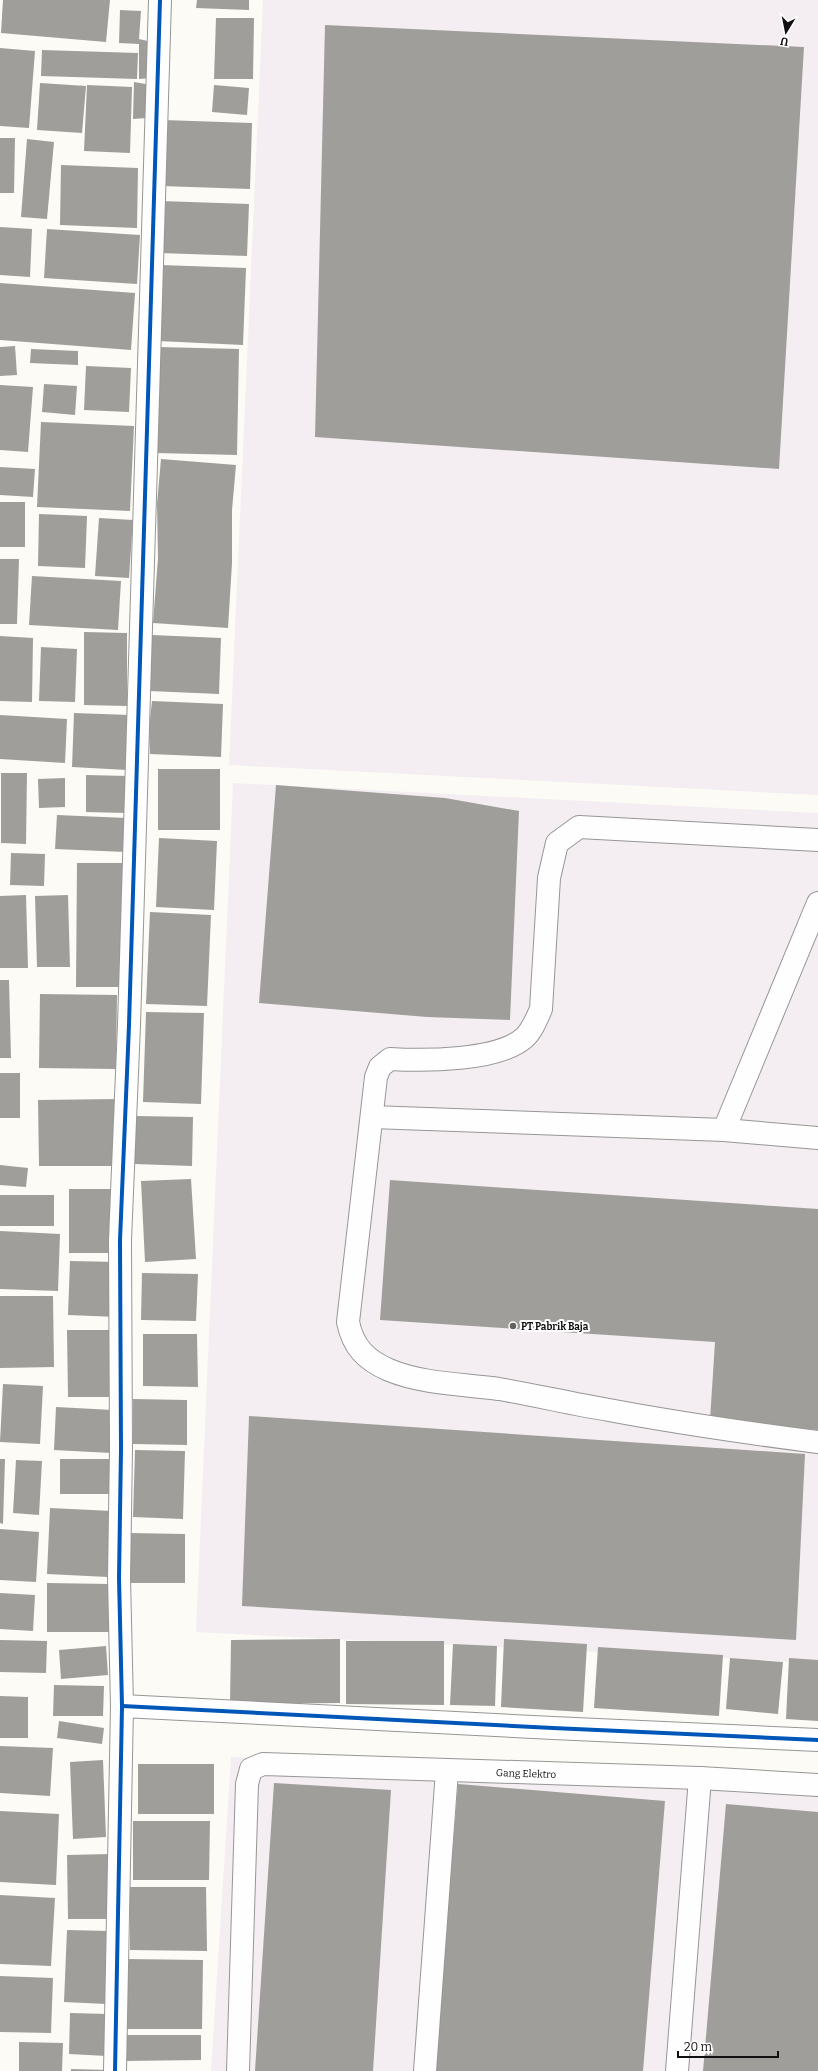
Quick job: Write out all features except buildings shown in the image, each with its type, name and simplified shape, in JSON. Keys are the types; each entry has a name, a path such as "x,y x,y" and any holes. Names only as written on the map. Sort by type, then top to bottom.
{"street":[{"path":"115,2071 122,1706 119,1578 121,1449 120,1240 130,977 160,0"},
{"path":"818,840 579,827 557,842 549,878 541,1009 535,1022 524,1038 495,1053 420,1060 390,1059 380,1067 376,1077 348,1322 351,1337 363,1354 387,1369 408,1377 499,1389 617,1412 748,1433 818,1442"},
{"path":"724,1130 818,903"},
{"path":"372,1117 724,1130 818,1138"},
{"path":"122,1706 818,1740"},
{"name":"Gang Elektro","path":"238,2071 247,1784 251,1769 263,1764 700,1778 818,1785"},
{"path":"425,2071 447,1770"},
{"path":"677,2071 700,1778"}],"shaded area":[{"path":"263,0 818,0 818,795 229,765"},
{"name":"PT Pabrik Baja","path":"233,783 818,813 818,1663 196,1632"},
{"path":"231,1757 818,1782 818,2071 211,2071"}],"cycle path":[{"path":"115,2071 122,1706 119,1578 121,1449 120,1240 129,1025 160,0"},
{"path":"122,1706 818,1740"}],"place":[{"name":"PT Pabrik Baja","path":"513,1326"}]}
